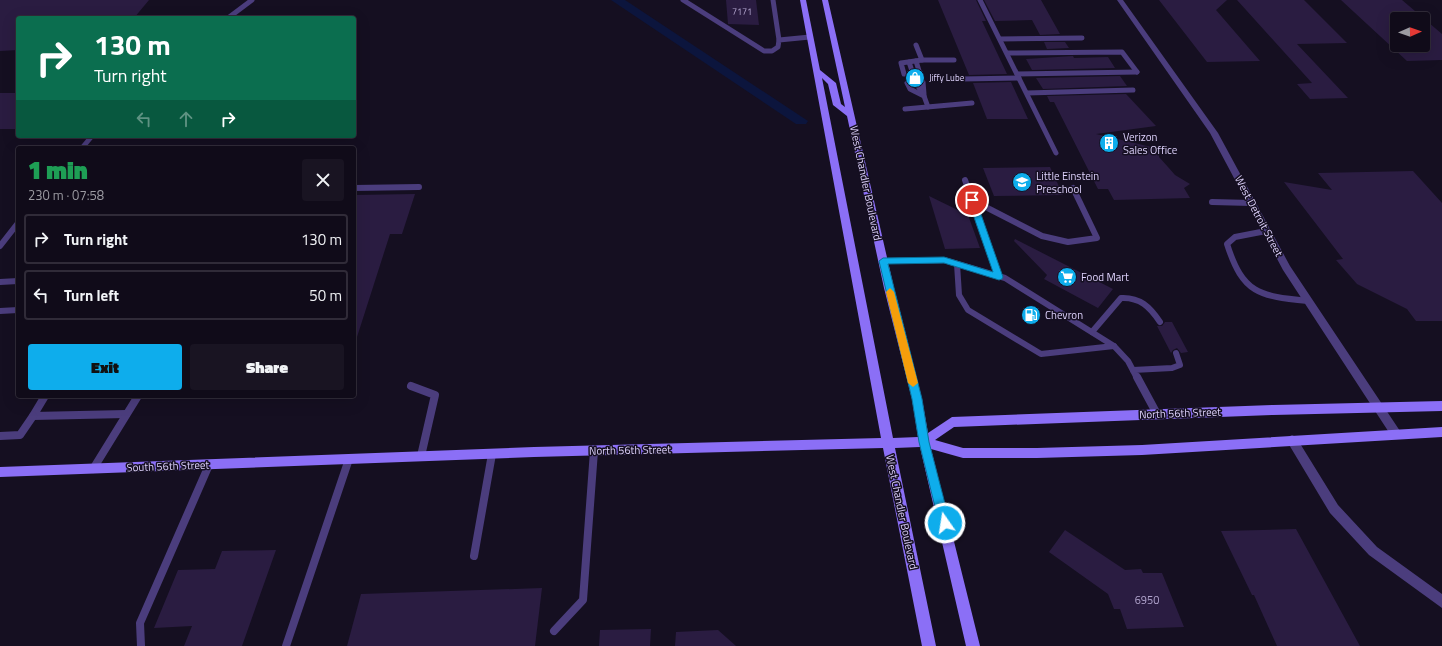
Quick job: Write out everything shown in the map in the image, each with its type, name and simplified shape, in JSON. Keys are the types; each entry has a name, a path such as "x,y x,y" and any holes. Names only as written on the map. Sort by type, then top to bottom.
{"main road":[{"name":"West Chandler Boulevard","path":"803,0 888,443 929,646"},
{"name":"West Chandler Boulevard","path":"825,0 883,261 917,399 924,442 973,646"},
{"path":"816,70 832,83 837,105 851,115"},
{"name":"North 56th Street","path":"924,442 952,422 1157,414 1379,409 1442,406"},
{"name":"North 56th Street","path":"336,459 924,442 963,453 1037,453 1142,450 1442,432"},
{"name":"South 56th Street","path":"0,472 336,459"}],"street":[{"name":"West Detroit Street","path":"1120,0 1214,133 1286,268 1396,434"},
{"path":"1292,440 1334,509 1374,551 1442,602"}],"lane":[{"path":"231,16 252,0"},
{"path":"683,0 764,50 772,51 778,47 779,40 773,0"},
{"path":"980,0 1056,153"},
{"path":"779,40 810,37"},
{"path":"1000,39 1082,38"},
{"path":"916,46 920,74"},
{"path":"962,79 1137,72 1122,52 1007,53"},
{"path":"904,74 901,63 954,60"},
{"path":"909,62 913,74"},
{"path":"923,82 924,96"},
{"path":"907,83 910,89 924,96"},
{"path":"916,83 924,96 928,107"},
{"path":"1027,93 1133,90"},
{"path":"905,109 972,103"},
{"path":"84,146 90,138"},
{"path":"965,180 999,277"},
{"path":"356,188 419,187"},
{"path":"972,200 1042,236 1068,242 1097,238 1073,188"},
{"path":"1212,202 1251,203"},
{"path":"0,246 16,226"},
{"path":"1266,231 1235,237 1227,244 1232,265 1249,287 1267,297 1308,301"},
{"path":"883,261 944,260 1005,278 1114,346 1128,361 1157,414"},
{"path":"956,264 957,288 962,305 1037,353 1065,352 1114,346"},
{"path":"0,282 16,281"},
{"path":"1092,332 1121,298 1129,297 1147,304 1154,311 1160,322"},
{"path":"0,311 16,310"},
{"path":"1133,370 1172,368 1180,365 1176,353"},
{"path":"411,386 435,395 421,456"},
{"path":"0,436 20,435 44,398"},
{"path":"93,469 137,398"},
{"path":"33,416 126,414"},
{"path":"554,631 583,600 594,451"},
{"path":"474,556 492,454"},
{"path":"286,646 349,459"},
{"path":"140,646 140,623 209,465"}],"building":[{"path":"0,0 149,0 136,16 16,16 16,50 0,51"},
{"path":"726,0 756,0 759,25 728,24"},
{"path":"938,0 976,0 986,21 982,21 1007,74 969,75"},
{"path":"984,0 1041,0 1060,34 1040,35 1032,20 995,21"},
{"path":"1159,0 1227,0 1216,10 1260,61 1207,62"},
{"path":"1237,0 1304,0 1347,43 1297,44 1348,98 1310,99 1297,84 1312,83"},
{"path":"1341,0 1402,0 1416,12 1390,12 1390,45"},
{"path":"1430,24 1442,34 1442,60 1407,61 1397,52 1430,52"},
{"path":"1044,42 1065,42 1069,48 1047,49"},
{"path":"1073,56 1074,58 1108,57 1115,68 1032,70 1026,59"},
{"path":"1120,76 1127,86 1043,89 1036,78"},
{"path":"1011,82 1028,119 987,119 973,83"},
{"path":"0,93 16,93 16,129 0,129"},
{"name":"Verizon Sales Office","path":"1126,94 1156,126 1096,134 1160,149 1159,157 1175,175 1190,184 1184,188 1190,198 1114,200 1108,189 1098,189 1054,102 1050,102 1047,96"},
{"path":"1050,167 1063,195 994,196 983,168"},
{"path":"1413,171 1442,203 1442,321 1416,321 1407,309 1357,284 1336,260 1343,259 1284,182 1332,190 1318,173"},
{"path":"415,194 402,234 390,234 357,337 356,337 356,195"},
{"path":"929,196 968,215 980,248 945,249"},
{"name":"Food Mart","path":"1015,239 1113,289 1098,308 1044,279 1047,275 1014,241"},
{"path":"1165,322 1172,322 1188,352 1181,353 1177,348 1171,353 1157,326 1162,326"},
{"path":"1296,529 1360,646 1277,646 1254,595 1252,595 1221,531"},
{"path":"1065,530 1125,570 1141,569 1143,573 1162,573 1184,627 1127,629 1120,609 1114,609 1108,594 1049,552"},
{"path":"276,550 242,646 184,646 192,626 154,628 178,570 215,569 222,551"},
{"path":"542,588 535,646 347,646 361,594"},
{"path":"651,629 650,646 599,646 600,630"},
{"path":"718,630 736,646 675,646 676,632"}],"waterway":[{"path":"617,0 801,121"}],"slow traffic":[{"path":"890,292 913,383"}],"place":[{"name":"Jiffy Lube","path":"915,78"},
{"name":"Verizon Sales Office","path":"1109,143"},
{"name":"Little Einstein Preschool","path":"1022,182"},
{"name":"Food Mart","path":"1067,277"},
{"name":"Chevron","path":"1031,315"}],"route":[{"path":"945,523 936,483 924,442 917,399 883,261 914,259 944,260 999,277 972,200"}]}
